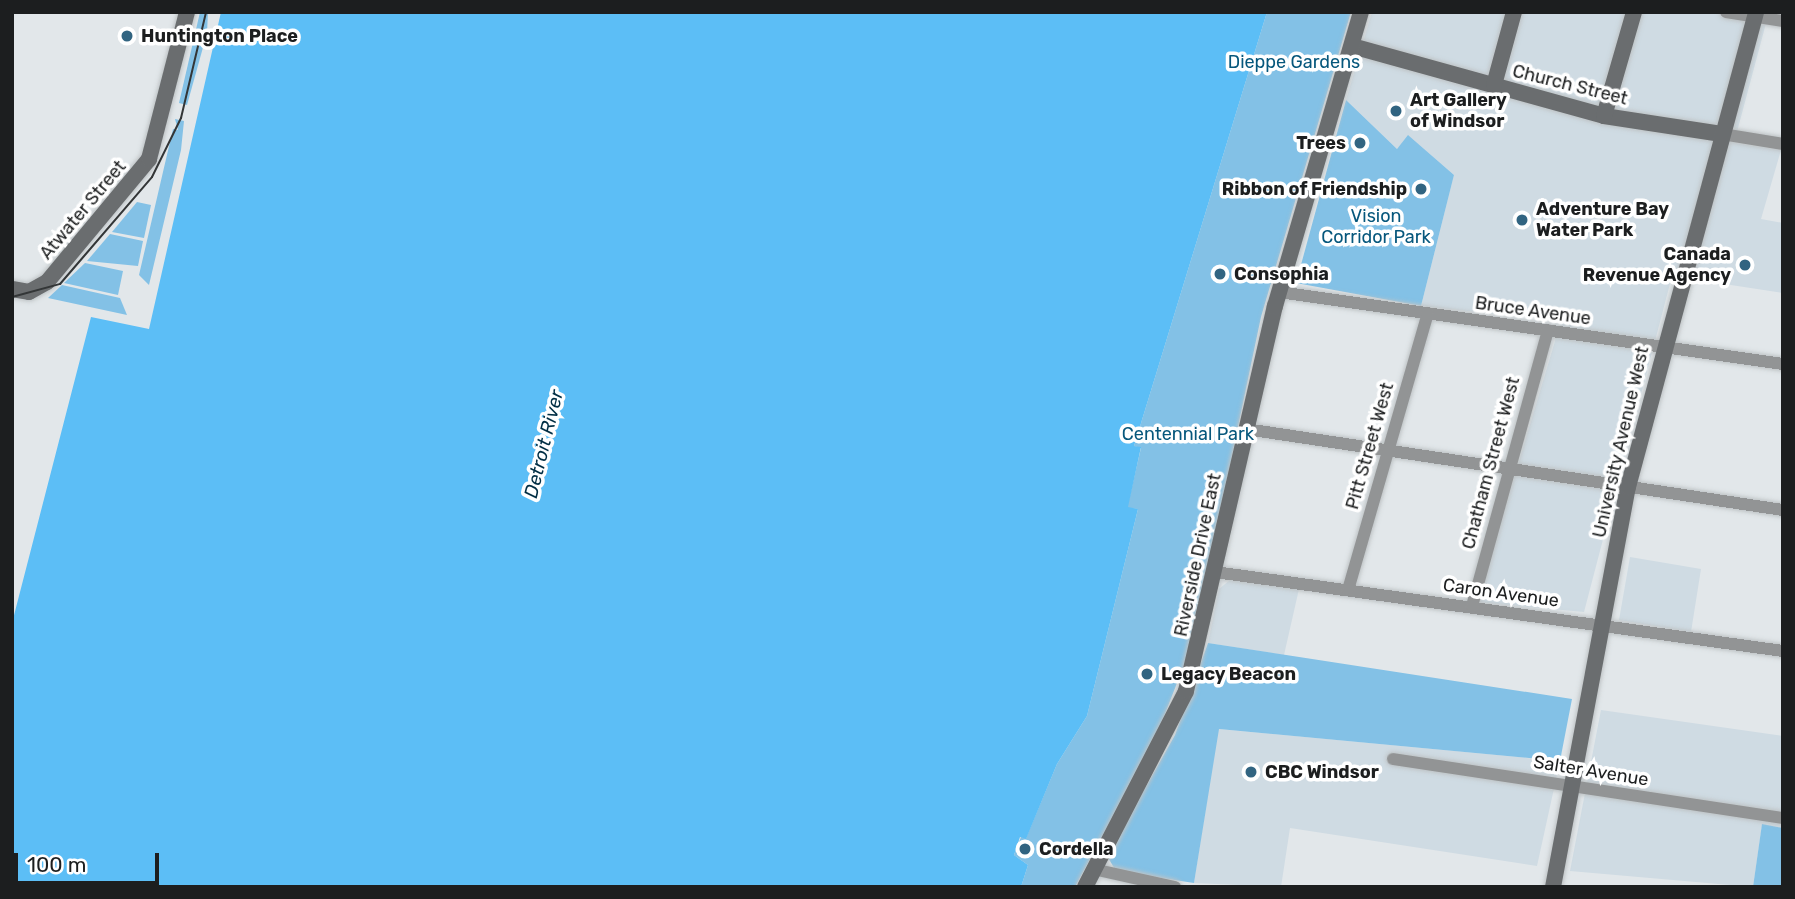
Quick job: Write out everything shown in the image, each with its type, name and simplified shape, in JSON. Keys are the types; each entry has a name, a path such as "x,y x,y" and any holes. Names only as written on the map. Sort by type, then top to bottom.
{"main road":[{"name":"Atwater Street","path":"17,290 47,282 149,159 187,12"},
{"name":"Riverside Drive East","path":"1085,887 1169,729 1186,691 1279,292 1361,12"},
{"path":"1494,85 1514,12"},
{"path":"1604,116 1634,12"},
{"name":"University Avenue West","path":"1553,887 1628,487 1662,346 1755,14"},
{"name":"Church Street","path":"1352,46 1604,116 1721,134"}],"street":[{"path":"1726,12 1755,14 1783,21"},
{"name":"Church Street","path":"1721,134 1783,144"},
{"name":"Bruce Avenue","path":"1279,292 1783,364"},
{"name":"Pitt Street West","path":"1348,590 1428,313"},
{"name":"Chatham Street West","path":"1472,606 1548,330"},
{"path":"1246,429 1783,510"},
{"name":"Caron Avenue","path":"1215,572 1783,651"},
{"name":"Salter Avenue","path":"1393,759 1783,818"},
{"path":"1093,869 1175,887"}],"shaded area":[{"path":"1372,12 1769,12 1734,143 1781,150 1761,219 1783,223 1783,293 1672,276 1584,612 1477,602 1561,321 1421,306 1454,175 1409,136 1397,149 1346,100"},
{"path":"1630,557 1701,569 1691,632 1619,620"},
{"path":"1230,580 1299,589 1284,655 1208,643 1219,589"},
{"path":"1601,710 1783,736 1783,828 1762,825 1753,887 1570,871"},
{"path":"1218,729 1560,761 1537,866 1290,828 1281,887 1194,883"}],"green space":[{"path":"200,12 208,12 207,33 187,105 179,103"},
{"name":"Centennial Park","path":"1267,12 1351,12 1261,317 1193,642 1156,737 1075,887 1021,887 1028,865 1014,855 1021,837 1026,838 1057,764 1087,716 1138,509 1127,508 1141,448 1134,446"},
{"name":"Vision Corridor Park","path":"1346,100 1397,149 1408,135 1454,175 1421,306 1296,283"},
{"path":"175,119 184,121 181,150 149,285 139,275 173,129 178,130"},
{"path":"137,202 151,205 144,238 112,232"},
{"path":"110,234 143,241 138,266 87,261"},
{"path":"85,263 123,271 118,295 64,283"},
{"path":"62,285 120,298 127,315 48,298"},
{"path":"1208,643 1572,699 1560,761 1219,729 1194,883 1116,871 1107,856 1175,735"},
{"path":"1762,824 1783,828 1783,887 1753,887"}],"water":[{"name":"Detroit River","path":"221,12 1267,12 1134,446 1141,447 1128,507 1138,509 1087,716 1057,764 1026,839 1020,837 1014,855 1028,865 1021,887 12,887 12,623 91,317 149,329"}],"tram line":[{"path":"12,297 60,284 152,177 181,118 206,12"}],"place":[{"name":"Huntington Place","path":"127,36"},
{"name":"Art Gallery of Windsor","path":"1396,111"},
{"name":"Trees","path":"1360,143"},
{"name":"Ribbon of Friendship","path":"1421,189"},
{"name":"Adventure Bay Water Park","path":"1522,220"},
{"name":"Canada Revenue Agency","path":"1745,265"},
{"name":"Consophia","path":"1220,274"},
{"name":"Legacy Beacon","path":"1147,674"},
{"name":"CBC Windsor","path":"1251,772"},
{"name":"Cordella","path":"1025,849"}],"park label":[{"name":"Dieppe Gardens","path":"1294,62"}]}
